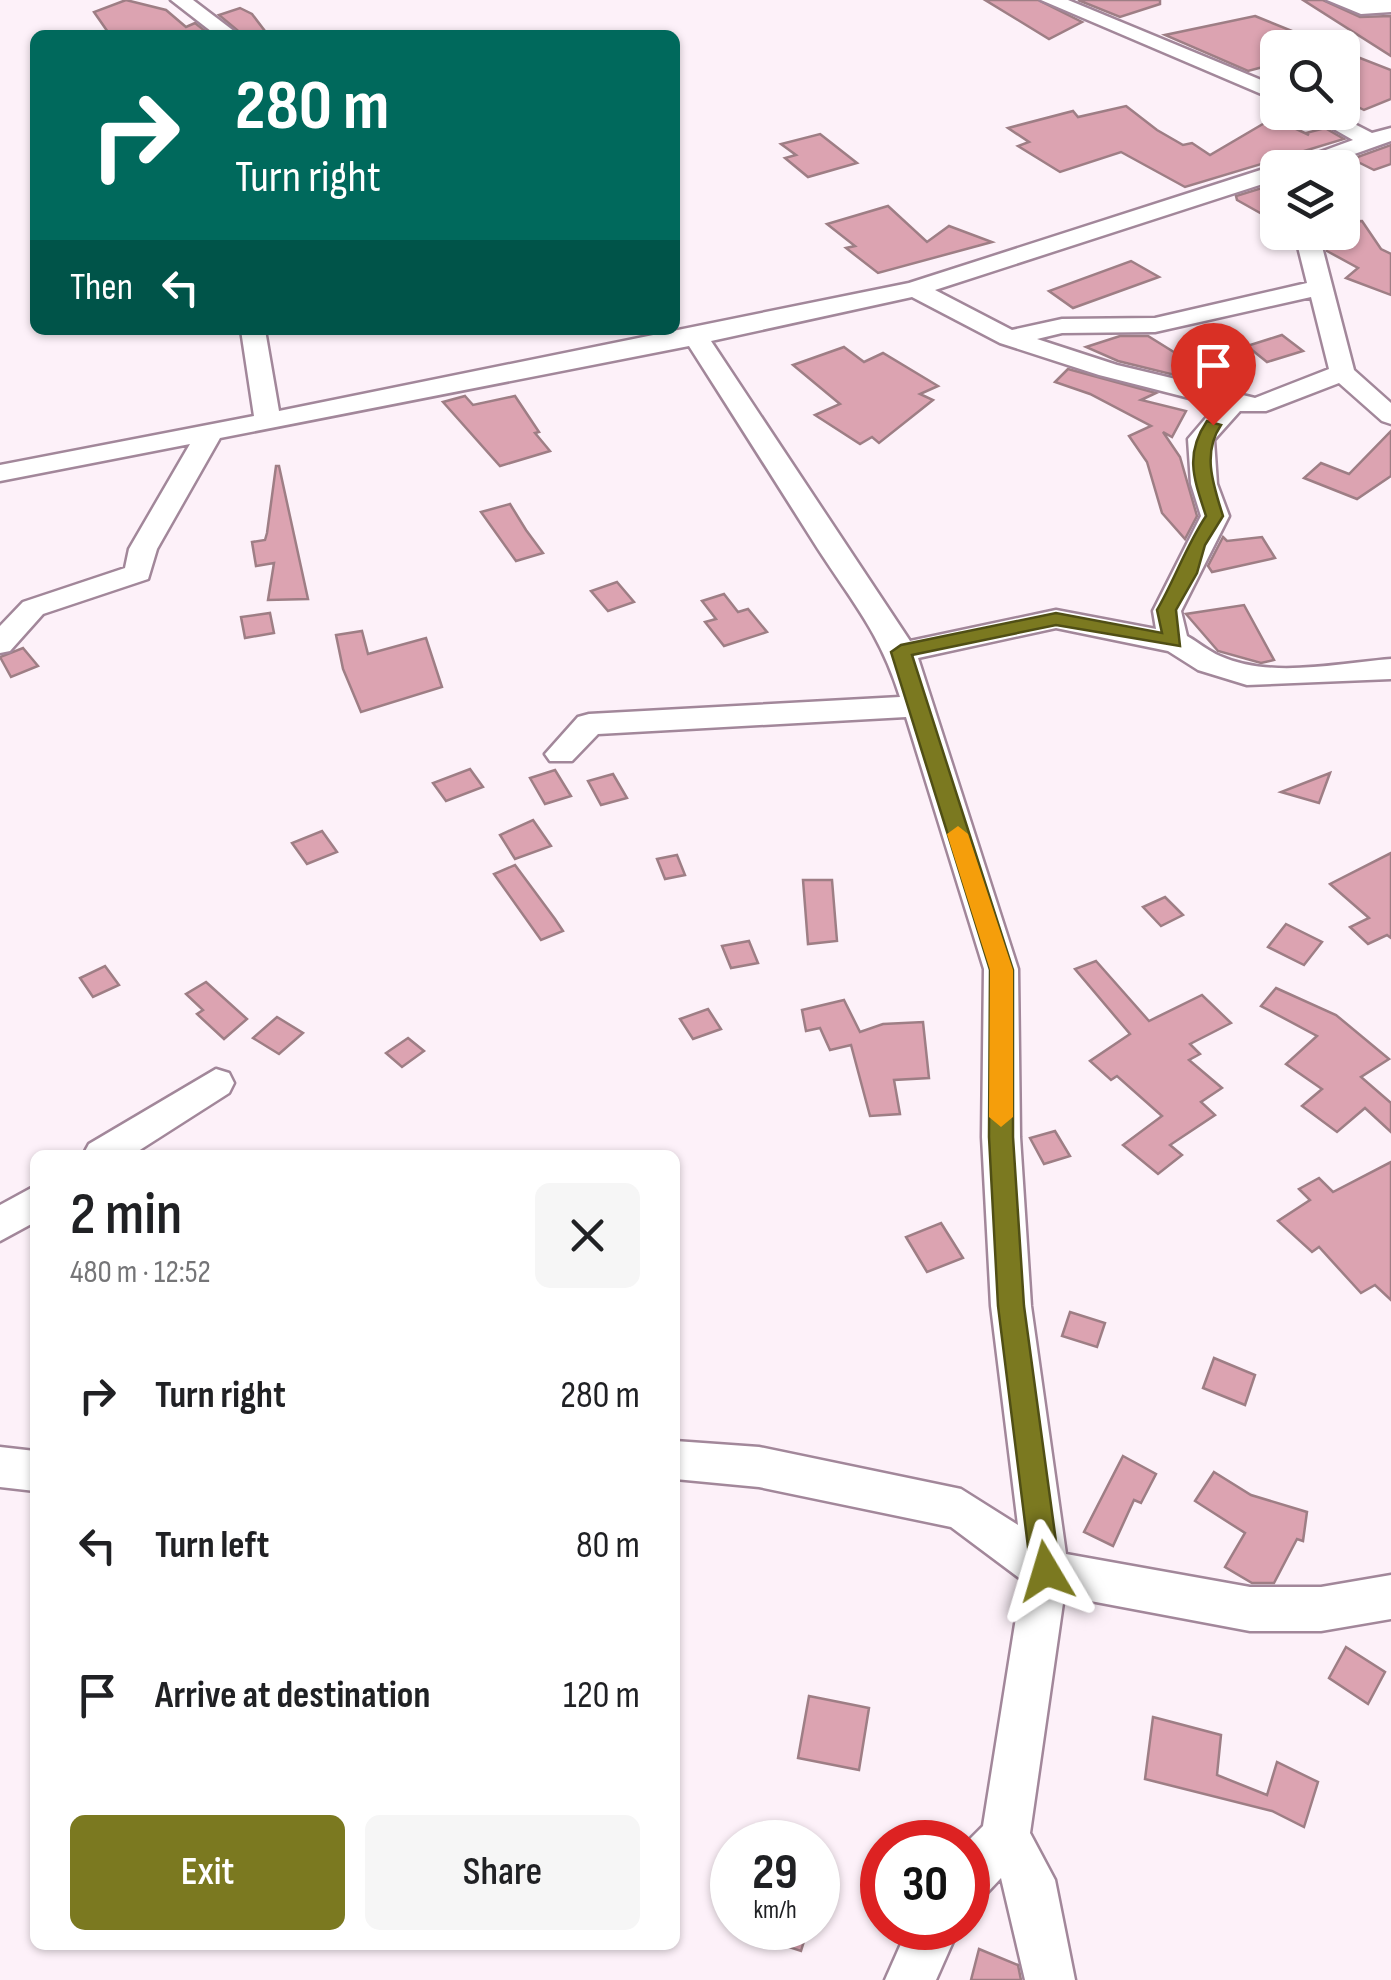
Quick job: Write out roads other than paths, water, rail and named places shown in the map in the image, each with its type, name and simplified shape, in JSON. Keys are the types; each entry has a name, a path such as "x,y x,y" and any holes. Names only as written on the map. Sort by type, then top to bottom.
{"street":[{"path":"181,0 222,30"},
{"path":"1051,0 1260,87"},
{"path":"1337,0 1361,8 1391,6"},
{"path":"1344,150 1381,137"},
{"path":"0,473 696,337 915,289 1260,178"},
{"path":"1311,250 1342,373 1391,416"},
{"path":"1009,338 1062,326 1154,325 1323,287"},
{"path":"915,289 1009,338 1234,402 1257,406 1342,373"},
{"path":"254,335 267,418"},
{"path":"696,337 841,562 884,620 901,652 1001,970 1001,1137 1011,1306 1046,1571 1005,1838 990,1854"},
{"path":"1173,642 1167,610 1188,573 1196,545 1214,516 1204,484 1201,439 1234,402"},
{"path":"0,644 33,608 138,572 143,549 210,432"},
{"path":"901,652 1056,619 1173,642 1209,663 1247,675 1278,677 1391,669"},
{"path":"562,754 590,724 916,706"},
{"path":"110,1150 216,1083"},
{"path":"0,1225 30,1205"},
{"path":"680,1460 759,1467 961,1509 1046,1571 1250,1610 1321,1609 1391,1597"},
{"path":"0,1467 30,1470"},
{"path":"1005,1838 1030,1880 1050,1980"},
{"path":"910,1980 924,1950"}]}
